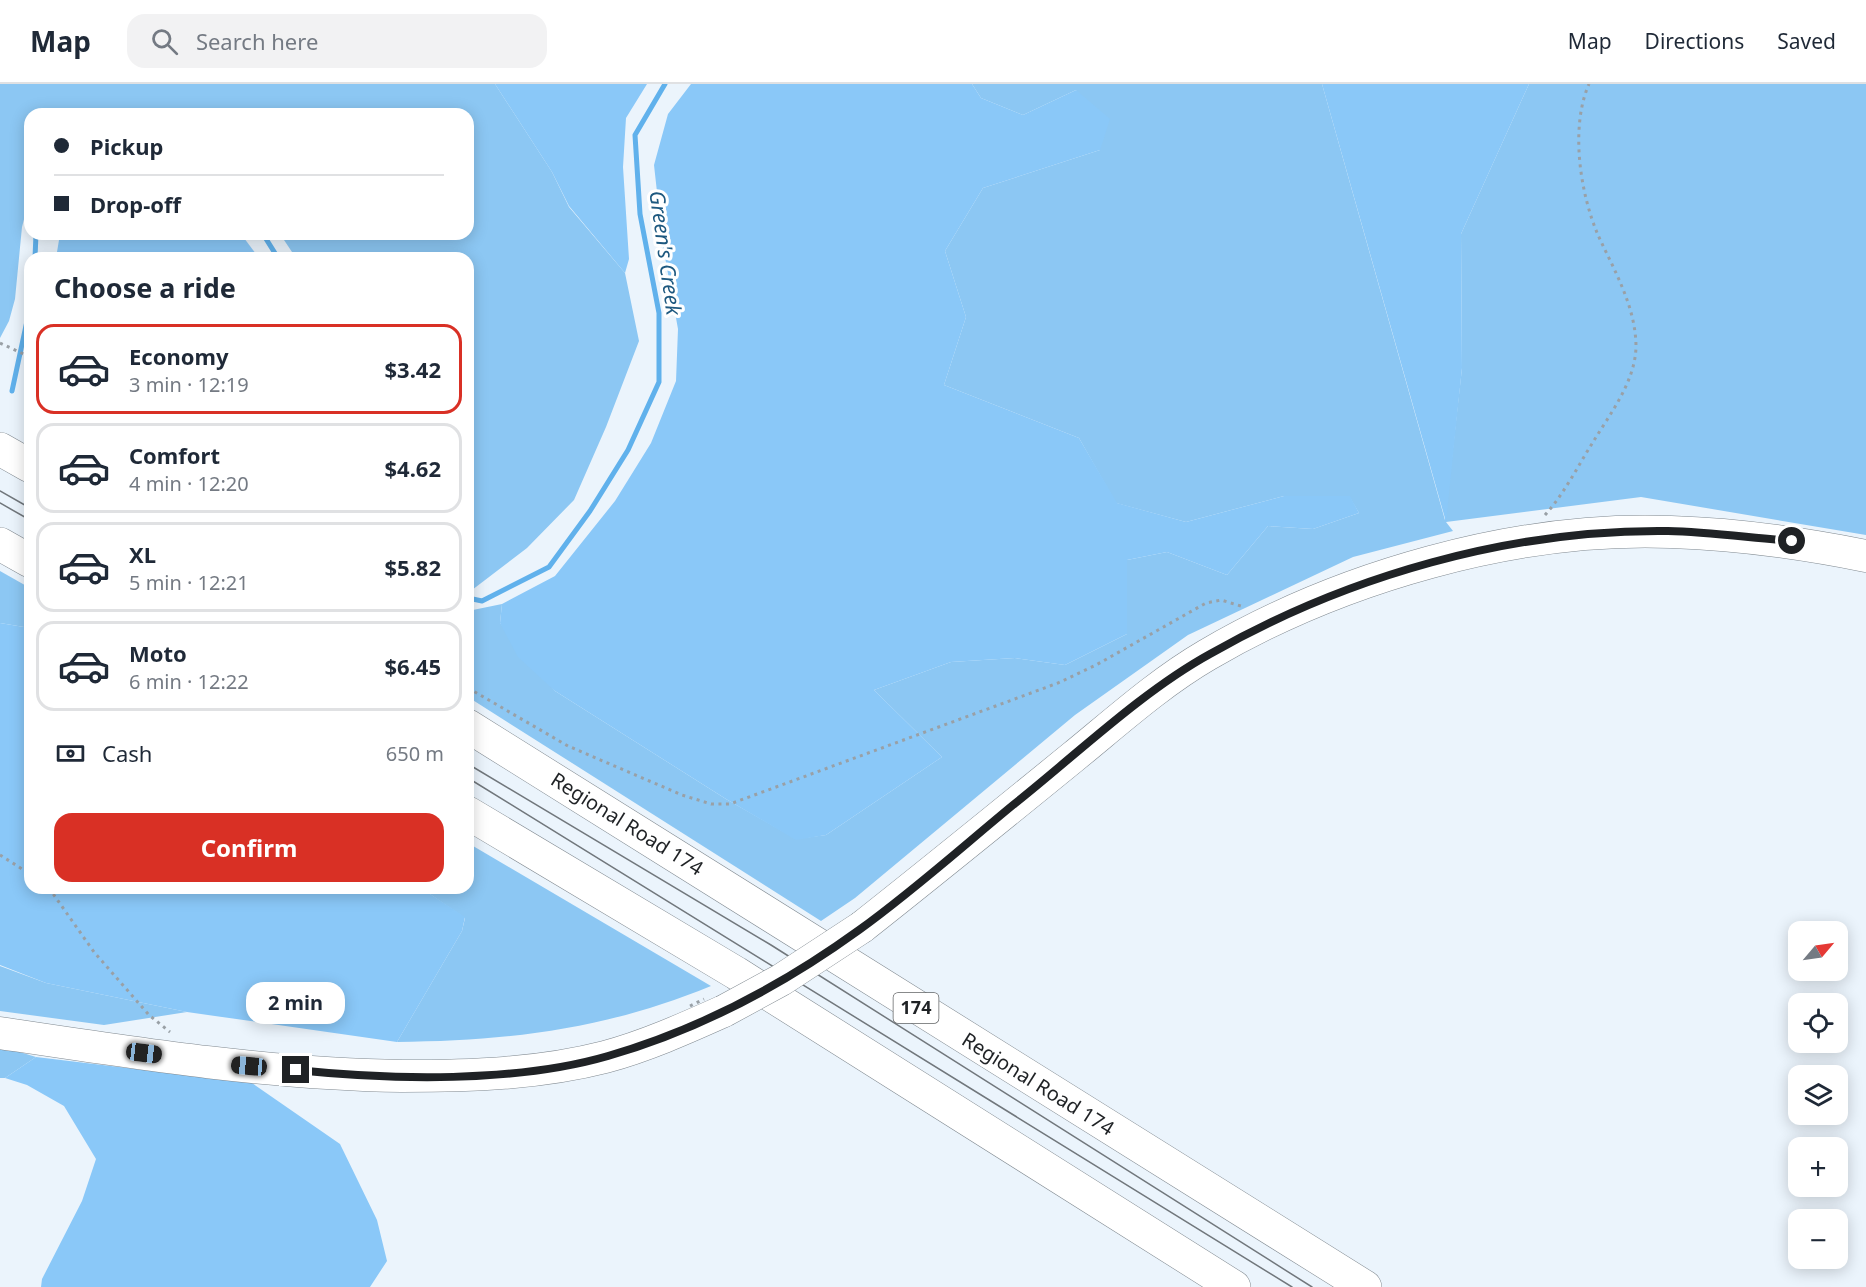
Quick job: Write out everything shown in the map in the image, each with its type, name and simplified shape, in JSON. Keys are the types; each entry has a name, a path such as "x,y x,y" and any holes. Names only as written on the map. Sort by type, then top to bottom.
{"highway":[{"path":"0,449 24,463"},
{"path":"0,544 24,558"},
{"name":"Regional Road 174","path":"474,730 755,903 912,1006 1365,1287"},
{"path":"474,817 736,973 1234,1287"}],"main road":[{"path":"0,1033 343,1075 470,1076 568,1065 606,1057 650,1042 724,1011 781,980 862,927 1145,699 1205,656 1277,617 1324,598 1391,574 1464,555 1587,534 1670,531 1792,541 1866,556"}],"path":[{"path":"1569,481 1620,397 1631,371 1636,347 1620,278 1598,235 1589,206 1578,144 1578,120 1589,84"},
{"path":"0,343 24,354"},
{"path":"474,691 568,746 682,795 711,804 730,804 1058,683 1096,665 1206,603 1221,600 1241,604 1249,612"},
{"path":"0,855 24,870"},
{"path":"57,894 94,952 149,1015 161,1027 175,1035"}],"shaded area":[{"path":"0,84 495,84 552,172 569,207 625,273 639,341 606,427 574,500 527,548 474,588 474,252 292,252 284,240 474,240 474,108 24,108 24,219 15,299 9,321 0,338"},
{"path":"495,84 647,84 626,118 623,167 629,259 625,273 569,206 552,172"},
{"path":"691,84 972,84 981,98 1023,115 1076,90 1110,119 1100,150 983,188 945,251 966,317 944,385 1079,438 1117,503 1186,522 1284,496 1350,496 1359,513 1313,529 1268,526 1227,575 1167,552 1127,560 1127,634 1065,665 1015,658 951,662 874,690 942,757 826,835 796,840 726,799 555,691 518,657 500,623 502,604 555,576 615,501 651,443 676,381 678,329 663,246 654,165 668,114"},
{"path":"972,84 1322,84 1445,520 1462,368 1461,234 1529,84 1866,84 1866,535 1641,497 1446,522 1453,531 1353,557 1188,635 1075,715 855,898 821,921 474,701 474,610 502,604 500,623 555,691 726,799 796,839 826,835 942,757 874,690 951,662 1015,658 1065,665 1127,634 1127,560 1167,552 1227,575 1268,526 1313,529 1359,513 1349,496 1284,496 1186,522 1116,503 1079,438 944,385 966,317 945,251 983,188 1100,150 1076,90 1023,115 981,98"},
{"path":"1322,84 1529,84 1461,234 1462,368 1446,522"},
{"path":"59,240 246,240 254,252 57,252"},
{"path":"0,571 24,585 24,627 0,623"},
{"path":"0,623 24,627 24,894 430,894 465,917 462,931 397,1042 187,1012 46,983 0,965"},
{"path":"474,847 711,986 634,1013 557,1030 479,1039 397,1042 462,931 465,918 430,894 474,894"},
{"path":"0,966 46,983 187,1012 104,1025 0,1011"},
{"path":"0,1046 36,1057 5,1078 0,1078"},
{"path":"36,1057 252,1083 340,1144 377,1220 387,1261 370,1287 41,1287 42,1279 82,1201 96,1159 64,1106 27,1085 5,1078"}],"waterway":[{"name":"Green's Creek","path":"474,599 482,601 549,567 590,511 628,450 659,382 659,313 640,214 635,135 665,84"},
{"name":"Green's Creek","path":"35,252 36,240"},
{"name":"Green's Creek","path":"267,240 274,252"},
{"name":"Green's Creek","path":"12,391 24,335"}],"tram line":[{"path":"0,491 24,505"},
{"path":"0,503 24,517"},
{"path":"474,768 771,945 1312,1287"},
{"path":"474,782 1292,1287"}],"route":[{"path":"296,1070 343,1075 470,1076 568,1065 606,1057 650,1042 724,1011 781,980 862,927 1145,699 1205,656 1277,617 1391,574 1464,555 1587,534 1670,531 1792,541"}]}
